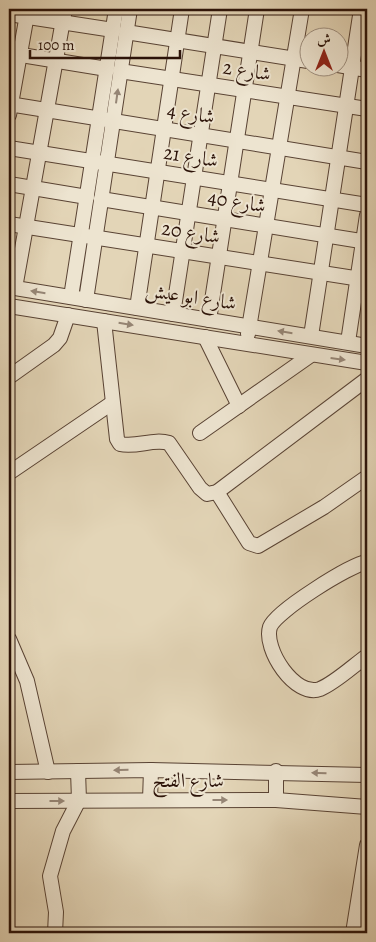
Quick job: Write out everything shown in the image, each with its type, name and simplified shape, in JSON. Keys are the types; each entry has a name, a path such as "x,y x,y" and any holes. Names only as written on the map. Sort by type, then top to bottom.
{"street":[{"path":"88,318 88,300 106,163 106,120 119,31 116,9"},
{"path":"119,31 130,9"},
{"path":"137,308 182,9"},
{"path":"173,314 220,9"},
{"path":"209,320 257,9"},
{"path":"247,343 302,9"},
{"path":"348,55 360,10"},
{"path":"9,108 14,54 27,13"},
{"path":"9,14 64,15 119,31 298,59"},
{"path":"12,287 26,226 64,15"},
{"name":"شارع 2","path":"14,54 367,109"},
{"path":"348,67 367,70"},
{"path":"311,336 346,106 345,78"},
{"name":"شارع 4","path":"9,108 47,110 367,162"},
{"path":"71,297 92,161 106,120"},
{"name":"شارع 21","path":"9,148 367,205"},
{"path":"9,184 87,197"},
{"name":"شارع 40","path":"101,199 365,242"},
{"path":"348,342 362,280 367,215"},
{"name":"شارع 20","path":"9,224 362,280"},
{"name":"شارع ابو عيش","path":"12,287 367,346"},
{"name":"شارع ابو عيش","path":"9,306 247,343 311,355 367,362"},
{"path":"9,377 54,346 60,338 68,315"},
{"path":"104,321 117,439 120,444 132,446 161,442 169,443 200,488 207,494 217,492 367,379"},
{"path":"205,337 239,406"},
{"path":"200,433 311,355"},
{"path":"9,473 112,403"},
{"path":"217,492 249,543 258,546 324,507 367,477"},
{"path":"367,562 347,569 280,614 271,626 269,640 273,654 297,686 305,689 320,689 367,656"},
{"path":"9,639 27,681 48,772"},
{"path":"150,800 151,770"},
{"path":"55,933 56,912 50,876 63,831 79,800 78,771"},
{"path":"276,771 276,800"},
{"name":"شارع الفتح","path":"9,772 276,771 367,775"},
{"name":"شارع الفتح","path":"9,801 276,800 367,807"},
{"path":"353,933 367,845"}]}
